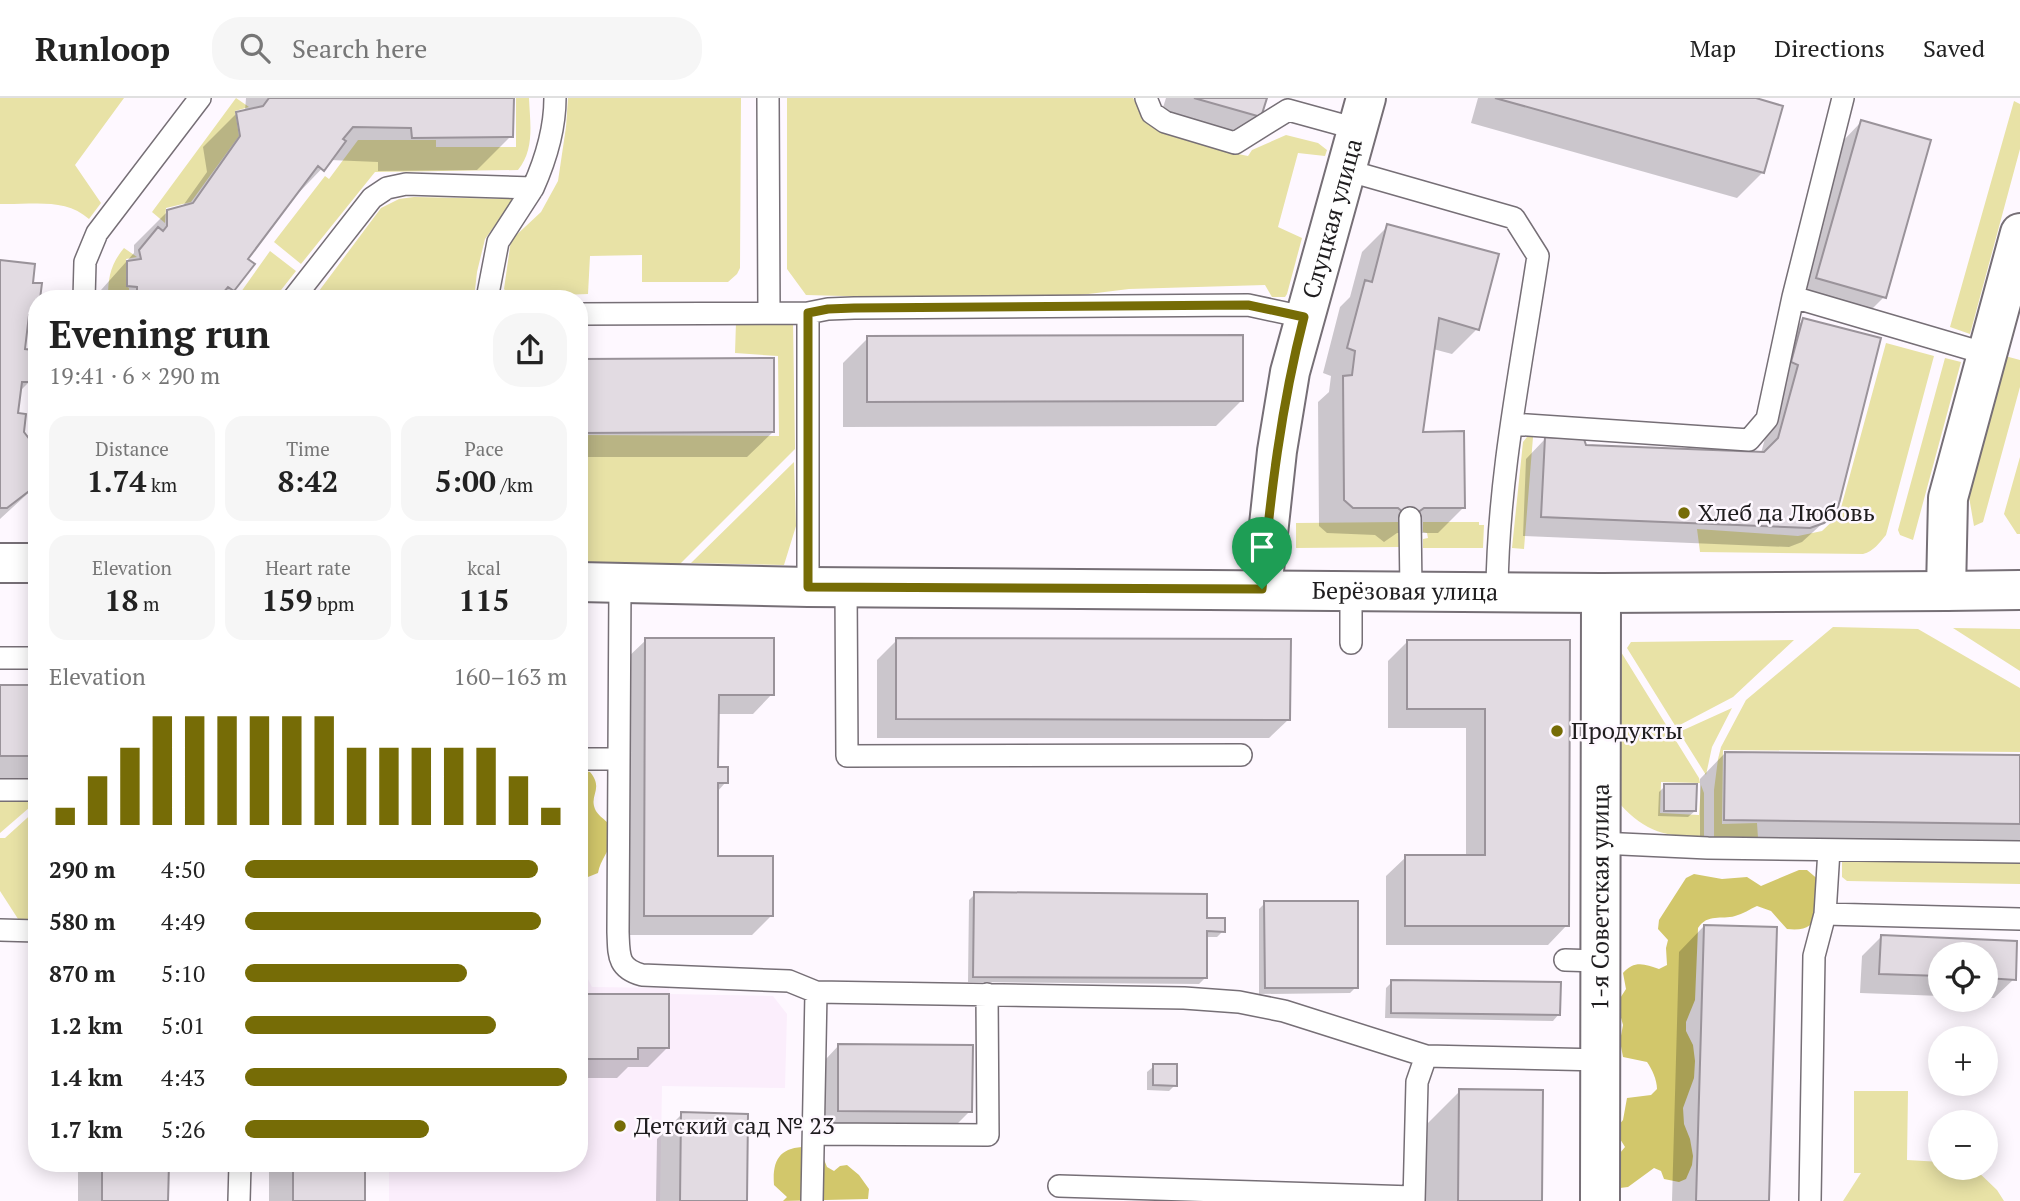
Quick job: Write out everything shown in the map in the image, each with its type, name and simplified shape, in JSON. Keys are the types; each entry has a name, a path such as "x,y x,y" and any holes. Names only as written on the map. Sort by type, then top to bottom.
{"street":[{"name":"Слуцкая улица","path":"1262,589 1277,451 1290,372 1362,113"},
{"path":"1946,591 1948,498 2020,233"},
{"path":"0,563 28,564"},
{"name":"Берёзовая улица","path":"588,582 808,587 1601,593 2020,590"},
{"name":"1-я Советская улица","path":"1600,1201 1602,1060 1582,960 1600,843 1601,593"}],"lane":[{"path":"84,290 85,262 97,233 200,98"},
{"path":"489,290 498,242 533,188 548,149 555,114 555,98"},
{"path":"768,98 769,313"},
{"path":"1146,98 1152,113 1165,122 1235,143 1288,110 1362,113"},
{"path":"1513,424 1749,440 1767,419 1793,297 1843,98"},
{"path":"1346,170 1514,218 1538,257 1503,478 1497,592"},
{"path":"300,290 372,198 387,188 406,184 533,188"},
{"path":"1793,297 1987,354"},
{"path":"588,314 808,313 854,308 1248,305 1304,317"},
{"path":"808,313 808,587"},
{"path":"1410,517 1410,590"},
{"path":"620,584 618,932 622,964 630,972 642,975 789,981 816,992 1184,998 1239,1002 1284,1010 1426,1056 1602,1060"},
{"path":"846,587 847,756 1241,755"},
{"path":"1351,590 1351,643"},
{"path":"0,658 28,658"},
{"path":"588,759 618,759"},
{"path":"0,790 28,790"},
{"path":"1600,843 1707,848 2020,852"},
{"path":"1810,1201 1814,956 1825,914 1829,850"},
{"path":"1825,914 2020,919"},
{"path":"0,930 28,931"},
{"path":"811,1201 816,992"},
{"path":"814,1134 988,1135 987,994"},
{"path":"1059,1186 1413,1199 1417,1082 1426,1056"},
{"path":"239,1201 240,1172"}],"shaded area":[{"path":"0,98 124,98 75,165 101,203 89,219 80,212 58,205 0,204"},
{"path":"236,98 249,107 235,111 239,136 191,202 166,208 165,223 152,212"},
{"path":"516,98 529,98 530,126 527,153 518,170 375,172 301,264 274,242 325,176 329,179 358,140 436,140 436,147 516,147"},
{"path":"568,98 741,98 740,268 737,274 728,282 642,282 642,255 590,256 588,294 588,290 505,290 511,240 541,212 558,181"},
{"path":"787,98 1133,98 1147,122 1156,128 1228,152 1248,156 1252,150 1286,135 1318,143 1327,150 1325,156 1298,153 1278,227 1302,238 1285,297 1272,297 1265,285 1129,289 1064,297 918,298 806,295 787,269"},
{"path":"2014,101 2020,104 2020,149 1970,334 1950,327"},
{"path":"399,199 514,199 485,239 475,290 320,290 381,208"},
{"path":"124,248 137,257 126,259 126,286 129,290 109,290 116,260"},
{"path":"270,251 296,271 281,290 242,290"},
{"path":"793,321 795,449 680,564 588,563 588,435 779,436 778,356 735,353 736,322"},
{"path":"1886,343 1934,356 1886,535 1879,544 1863,554 1700,552 1697,529 1798,536 1822,531 1839,515"},
{"path":"2005,356 2020,360 2020,387 1983,522 1974,526 1968,491"},
{"path":"1945,358 1961,362 1913,540 1900,535 1898,530"},
{"path":"1527,437 1533,437 1524,549 1512,548 1523,442"},
{"path":"2020,457 2020,534 2017,534 2004,514"},
{"path":"794,462 796,526 784,565 691,563"},
{"path":"1399,522 1399,547 1296,548 1296,523"},
{"path":"1423,522 1479,522 1479,525 1484,525 1483,548 1423,548 1423,539 1428,538 1427,533 1423,532"},
{"path":"1833,627 1918,629 2020,688 2020,752 1723,750 1722,824 1757,823 1758,838 1714,839 1714,790 1718,759 1721,747 1746,700"},
{"path":"1953,628 2020,629 2020,671"},
{"path":"1794,640 1733,697 1676,727 1627,648 1631,642"},
{"path":"1621,652 1699,778 1700,783 1661,782 1660,813 1699,815 1701,785 1704,793 1704,838 1678,836 1648,827 1620,804 1617,653"},
{"path":"1732,708 1712,747 1706,775 1679,732"},
{"path":"588,772 596,783 595,809 613,832 598,873 588,877"},
{"path":"0,799 28,799 28,809 0,833"},
{"path":"28,817 28,922 20,922 0,891 0,838 5,838"},
{"path":"1842,861 2020,862 2020,884 1847,881 1842,877"},
{"path":"1799,870 1807,870 1820,881 1817,910 1812,923 1807,927 1787,929 1771,911 1757,906 1735,916 1706,920 1698,928 1695,1000 1686,1022 1686,1031 1693,1045 1694,1078 1683,1108 1684,1124 1693,1156 1692,1165 1686,1179 1679,1182 1664,1179 1661,1171 1654,1168 1628,1187 1620,1188 1614,1182 1615,1159 1625,1147 1617,1134 1627,1098 1651,1095 1657,1089 1647,1062 1623,1057 1620,1041 1623,1025 1617,1003 1626,989 1623,973 1636,965 1659,969 1667,965 1668,940 1658,929 1659,920 1686,878 1694,874 1722,879 1747,877 1761,886"},
{"name":"Детский сад № 23","path":"588,979 592,987 669,988 670,994 773,996 787,1014 785,1088 662,1086 660,1201 389,1201 389,1172 588,1172"},
{"path":"1854,1091 1908,1091 1907,1160 1928,1161 1928,1180 1987,1180 2004,1201 1843,1201 1861,1173 1854,1173"},
{"path":"806,1147 821,1152 827,1167 834,1171 847,1165 859,1175 869,1189 868,1199 783,1201 787,1197 774,1185 776,1162 790,1149"}],"building":[{"path":"269,98 514,98 513,137 412,138 411,128 353,127 324,171 318,166 248,259 255,264 235,290 228,287 226,290 137,290 137,287 127,286 127,261 141,259 139,250 158,227 163,231 167,226 167,210 193,203 240,136 236,112 263,106"},
{"path":"1194,98 1267,98 1261,117"},
{"path":"1495,98 1756,98 1783,106 1764,173"},
{"path":"1861,120 1931,140 1886,298 1816,278"},
{"path":"1387,224 1499,254 1479,330 1439,318 1423,432 1464,431 1465,508 1424,508 1410,518 1398,508 1353,508 1344,500 1343,376 1352,375 1355,351 1347,348 1365,280 1372,282"},
{"path":"0,260 35,264 33,283 42,283 41,290 28,290 25,349 28,349 28,382 22,382 18,413 26,414 24,432 28,437 28,492 7,508 0,508"},
{"path":"1803,318 1881,338 1836,514 1824,523 1810,528 1541,517 1545,437 1584,439 1586,445 1764,452 1778,438 1798,365 1791,362"},
{"path":"1243,335 1243,401 867,402 867,336"},
{"path":"774,358 774,432 588,433 588,359"},
{"path":"645,638 774,638 774,695 719,695 718,767 728,767 728,783 718,783 718,856 773,856 773,916 644,916"},
{"path":"896,638 1291,639 1290,720 896,719"},
{"path":"1407,640 1570,640 1569,926 1405,926 1405,855 1485,855 1485,709 1407,709"},
{"path":"0,685 28,685 28,756 0,756"},
{"path":"1725,752 2020,755 2020,824 1724,820"},
{"path":"1664,784 1697,784 1696,811 1664,811"},
{"path":"974,892 1207,894 1207,918 1225,918 1225,932 1207,931 1207,978 973,977"},
{"path":"1264,901 1358,901 1358,988 1265,988"},
{"path":"1704,925 1777,927 1769,1201 1696,1201"},
{"path":"1881,935 2017,941 2016,980 1998,979 1998,942 1928,942 1928,976 1879,974"},
{"path":"1391,980 1561,982 1560,1015 1391,1013"},
{"path":"588,994 669,994 669,1048 638,1048 638,1059 588,1059"},
{"path":"838,1044 973,1045 972,1112 838,1111"},
{"path":"1153,1064 1177,1064 1177,1086 1153,1085"},
{"path":"1459,1089 1543,1090 1542,1201 1458,1201"},
{"path":"681,1112 748,1114 747,1201 680,1201"},
{"path":"102,1172 169,1172 168,1201 102,1201"},
{"path":"293,1172 365,1172 365,1201 293,1201"}],"place":[{"name":"Хлеб да Любовь","path":"1684,513"},
{"name":"Продукты","path":"1557,731"},
{"name":"Детский сад № 23","path":"620,1126"}],"route":[{"path":"1248,305 1304,317 1290,372 1277,451 1262,589 808,587 808,313 854,308 1248,305"}]}
